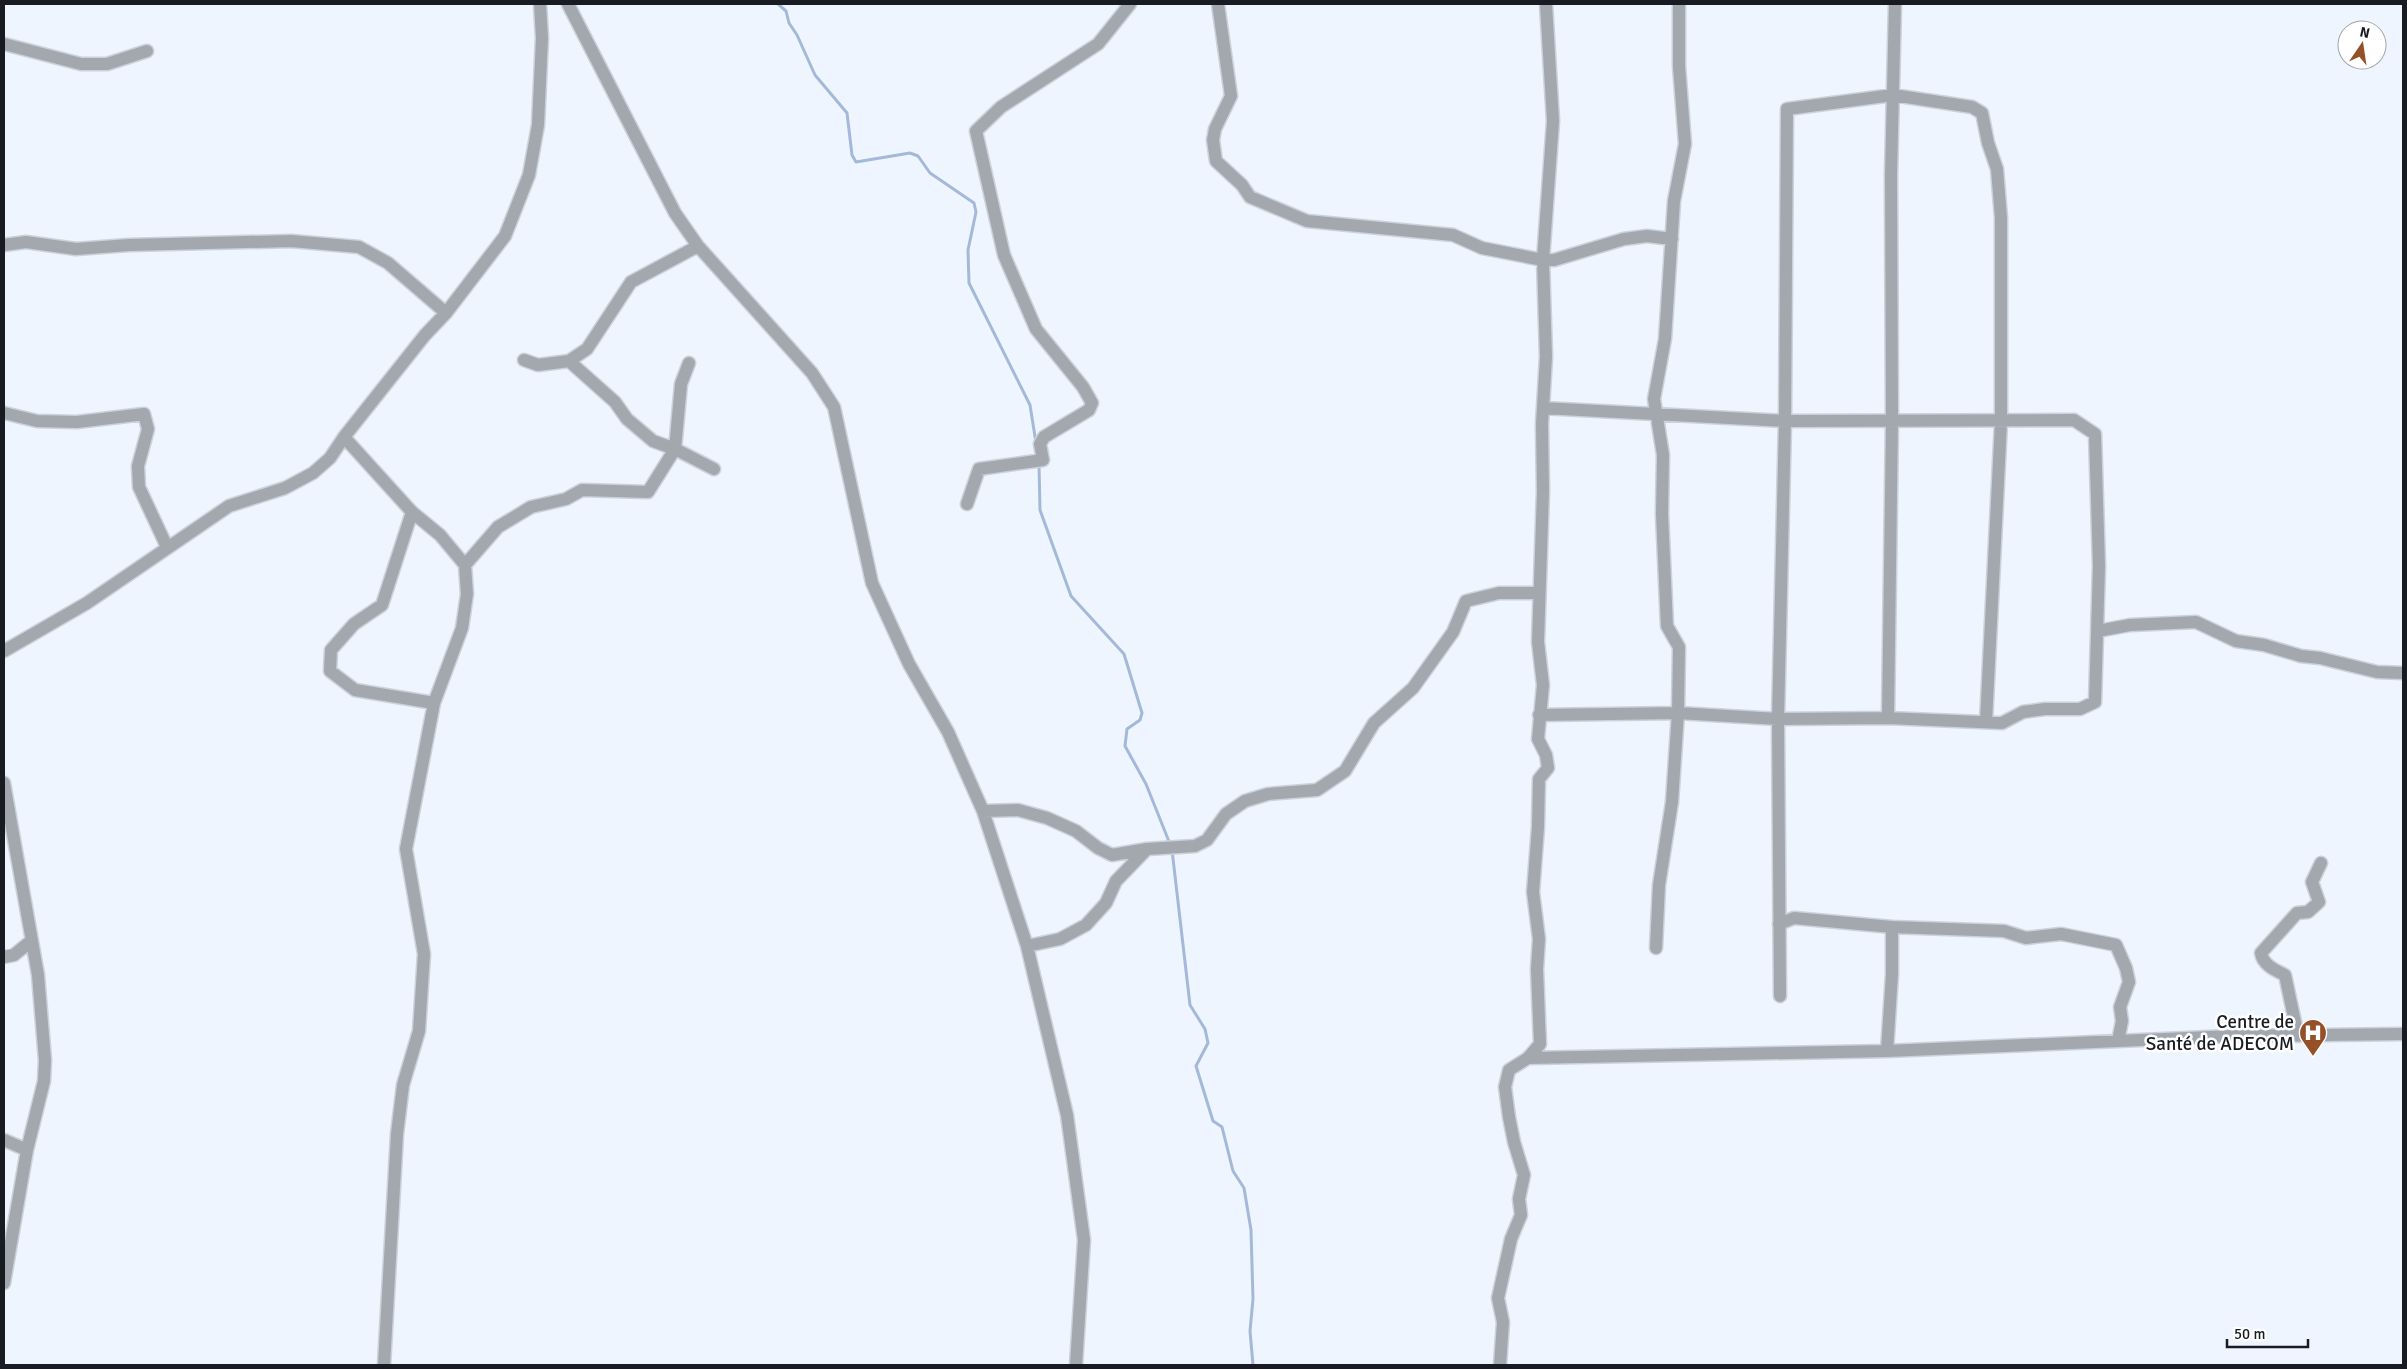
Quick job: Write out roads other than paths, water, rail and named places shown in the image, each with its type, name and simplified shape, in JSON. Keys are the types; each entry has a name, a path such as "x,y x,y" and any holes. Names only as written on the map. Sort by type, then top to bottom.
{"street":[{"path":"4,651 87,603 229,506 285,488 313,473 330,458 344,437 425,335 446,313 505,236 529,175 538,125 542,38 540,4"},
{"path":"568,4 675,213 698,246 812,373 834,407 872,583 909,664 948,732 982,811 1028,946 1067,1114 1084,1240 1076,1365"},
{"path":"967,504 979,469 1038,460 1040,444 1044,437 1089,410 1092,403 1083,387 1036,328 1004,255 976,131 1001,107 1098,44 1130,4"},
{"path":"1218,4 1231,96 1215,129 1213,140 1216,161 1242,185 1250,196 1307,221 1453,235 1482,248 1543,260 1554,260 1624,239 1647,236 1672,239"},
{"path":"1500,1365 1503,1322 1498,1298 1510,1238 1521,1215 1519,1199 1524,1175 1514,1142 1506,1087 1509,1070 1528,1058 1540,1044 1537,969 1539,939 1533,892 1538,828 1539,780 1548,768 1546,755 1538,739 1543,685 1538,642 1540,622 1538,593 1543,491 1543,408 1546,357 1543,260 1553,121 1546,4"},
{"path":"1656,948 1659,885 1672,802 1678,713 1679,646 1667,626 1662,514 1663,455 1658,415 1654,400 1665,339 1674,201 1685,144 1679,66 1679,4"},
{"path":"1888,718 1892,420 1892,95 1895,4"},
{"path":"4,44 81,64 107,64 147,51"},
{"path":"1780,996 1778,719 1785,421 1787,108 1892,95 1972,107 1982,113 1999,187 2001,422 1986,722"},
{"path":"4,245 26,242 76,249 129,245 291,241 359,247 388,263 446,313"},
{"path":"524,360 538,365 568,361 587,348 630,282 698,246"},
{"path":"568,361 615,402 627,419 653,441 675,449 714,469"},
{"path":"465,565 498,527 531,507 566,499 582,490 648,492 675,449 681,384 689,363"},
{"path":"1539,715 1678,713 1778,719 1888,718 2002,723 2024,712 2045,709 2080,709 2095,702 2099,566 2095,434 2074,420 2001,422 1785,421 1543,408"},
{"path":"4,413 37,421 77,422 144,414 148,429 138,466 139,487 167,547"},
{"path":"344,437 412,512 440,535 465,565 467,594 462,628 434,703 406,849 424,954 419,1031 403,1085 397,1134 384,1365"},
{"path":"412,512 382,605 354,624 331,650 330,671 355,690 434,703"},
{"path":"982,811 1018,810 1047,818 1076,831 1098,848 1112,855 1147,849 1195,846 1207,840 1226,814 1245,800 1268,794 1317,790 1344,771 1374,723 1413,688 1453,632 1466,601 1499,593 1538,593"},
{"path":"2098,631 2130,625 2196,622 2236,641 2264,645 2301,656 2320,658 2376,672 2403,673"},
{"path":"4,783 38,975 45,1060 44,1081 27,1150 4,1283"},
{"path":"1028,946 1060,939 1086,925 1106,903 1116,881 1147,849"},
{"path":"2298,1036 2285,976 2271,969 2262,958 2261,953 2297,913 2308,912 2319,902 2312,882 2321,863"},
{"path":"1779,924 1794,918 1892,928 2004,931 2026,938 2061,934 2116,945 2126,968 2129,982 2120,1007 2122,1021 2118,1041"},
{"path":"1887,1051 1892,983 1892,928"},
{"path":"4,957 14,954 32,941"},
{"path":"1528,1058 1887,1051 2118,1041 2403,1034"},
{"path":"4,1140 27,1150"}],"waterway":[{"path":"778,4 786,11 789,23 797,35 815,75 847,113 852,155 856,162 910,153 918,156 930,173 974,203 976,212 968,250 969,283 1030,405 1036,443"},
{"path":"1039,464 1040,510 1071,596 1124,654 1142,713 1140,720 1127,729 1125,746 1146,784 1170,844"},
{"path":"1172,850 1190,1005 1205,1029 1208,1043 1196,1066 1213,1121 1222,1127 1233,1171 1244,1188 1251,1230 1253,1299 1250,1331 1253,1365"}],"place":[{"name":"Centre de Santé de ADECOM","path":"2313,1057"}]}
